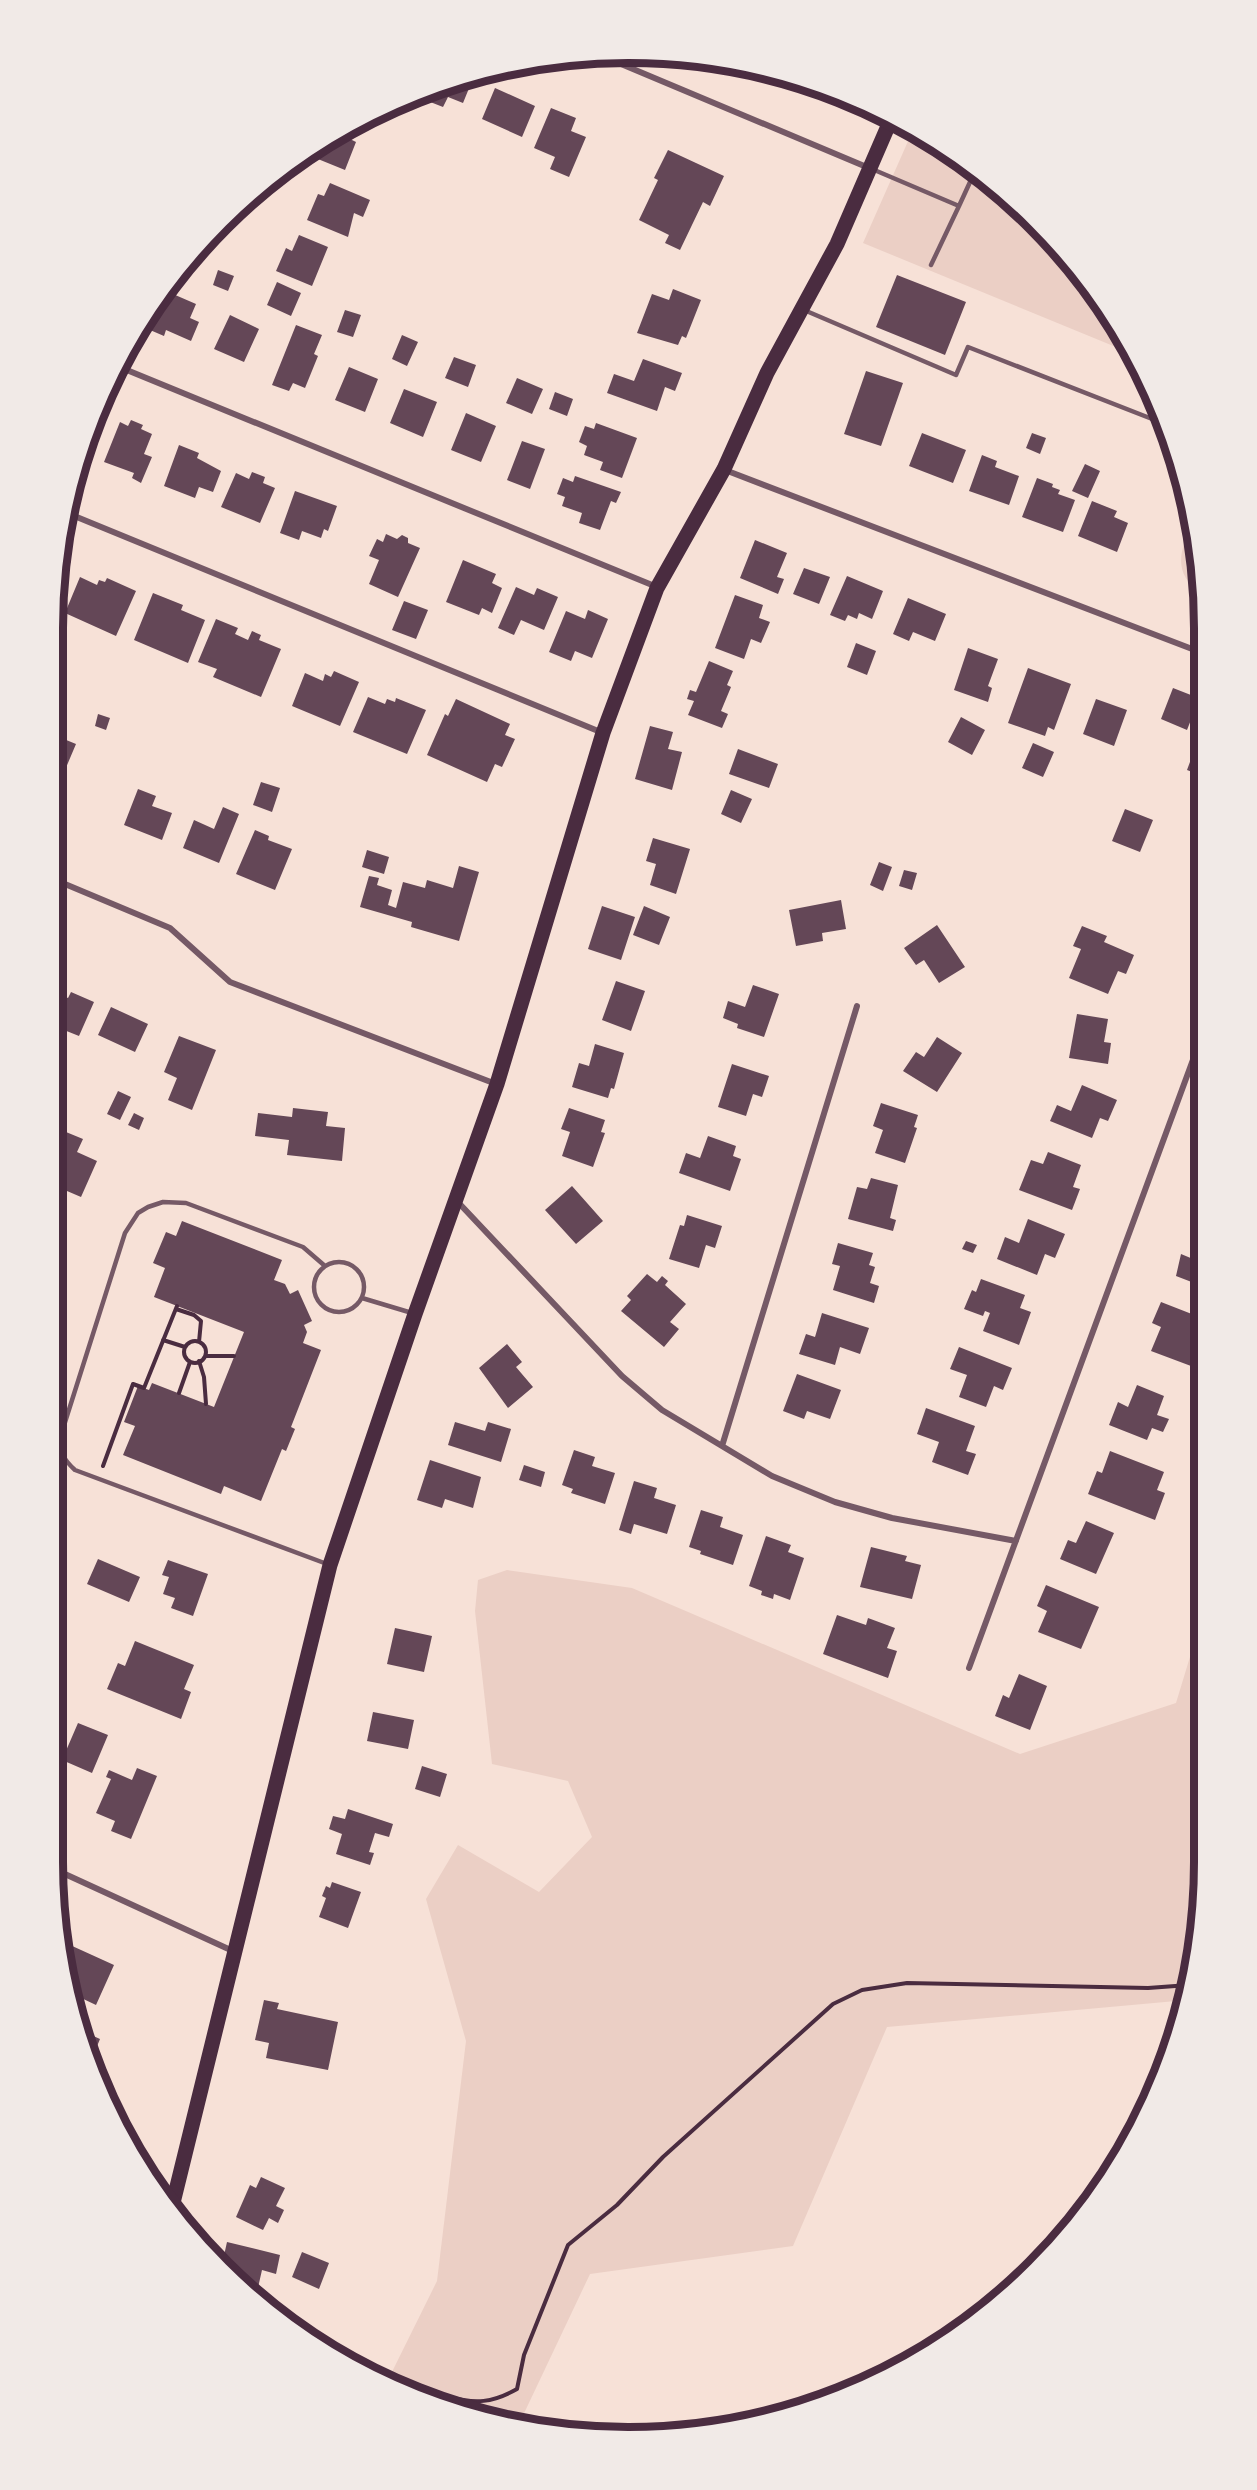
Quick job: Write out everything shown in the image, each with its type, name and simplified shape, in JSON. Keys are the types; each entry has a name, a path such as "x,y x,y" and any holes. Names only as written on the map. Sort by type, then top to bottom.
{"main road":[{"path":"174,2198 330,1565 415,1314 497,1084 603,733 657,588 724,470 767,373 837,244 888,126"}],"street":[{"path":"619,63 870,168"},
{"path":"126,370 657,588"},
{"path":"724,470 1194,650"},
{"path":"74,516 603,733"},
{"path":"63,883 170,928 230,982 497,1084"},
{"path":"722,1446 858,1006"},
{"path":"969,1668 1194,1057"},
{"path":"455,1200 622,1376 662,1410 772,1476 835,1502 892,1518 1016,1541"},
{"path":"63,1873 235,1952"}],"lane":[{"path":"870,168 959,206"},
{"path":"931,265 972,179"},
{"path":"802,309 956,375 968,347 1154,420"},
{"path":"63,1429 125,1233 138,1213 163,1202 186,1203 303,1247 325,1266"},
{"path":"341,1262 356,1268 364,1282 362,1298 357,1305 342,1313 325,1309 319,1303 313,1287 319,1272 325,1266 341,1262"},
{"path":"362,1298 415,1314"},
{"path":"63,1458 75,1470 330,1565"}],"path":[{"path":"99,1479 132,1384 144,1388 177,1307 201,1321 199,1342"},
{"path":"164,1340 185,1347"},
{"path":"187,1342 199,1342 203,1343 207,1352 205,1356 200,1361 186,1360 183,1352 187,1342"},
{"path":"205,1356 234,1356"},
{"path":"200,1361 206,1404"},
{"path":"179,1393 190,1362"},
{"path":"448,2397 467,2402 497,2400 518,2389 524,2355 568,2245 617,2205 663,2157 833,2004 862,1990 907,1983 1148,1988 1180,1986"}],"shaded area":[{"path":"909,138 943,158 973,180 1028,229 1077,284 1099,314 1119,348 863,243"},
{"path":"1187,540 1192,585 1182,570 1181,556"},
{"path":"507,1570 632,1588 1020,1754 1176,1703 1194,1644 1193,1898 1189,1935 1177,2001 887,2027 793,2246 590,2274 522,2417 447,2397 391,2375 437,2281 466,2041 426,1899 458,1845 539,1892 592,1837 568,1781 492,1764 475,1611 478,1580"}],"building":[{"path":"470,86 463,103 448,97 443,107 427,101"},
{"path":"495,88 535,106 522,137 482,119"},
{"path":"551,108 576,118 571,131 586,137 569,177 550,169 555,157 534,148"},
{"path":"348,138 356,142 345,170 315,158"},
{"path":"668,150 724,176 710,206 703,202 680,250 665,243 669,235 639,220 658,180 654,178"},
{"path":"330,183 370,200 363,217 354,213 348,237 307,220 318,194 324,196"},
{"path":"299,235 328,247 312,286 276,271 286,248 292,251"},
{"path":"218,270 234,276 228,291 213,285"},
{"path":"897,275 966,302 945,355 876,327"},
{"path":"277,282 301,293 291,316 267,305"},
{"path":"673,289 701,300 686,338 682,336 678,345 637,333 652,294 669,300"},
{"path":"173,294 196,304 190,318 199,322 191,341 166,330 164,336 150,330"},
{"path":"345,310 361,315 353,337 337,332"},
{"path":"230,315 259,329 244,362 214,349"},
{"path":"296,325 322,335 314,354 318,356 305,388 293,383 289,391 272,385"},
{"path":"402,335 418,342 407,366 392,359"},
{"path":"454,357 476,365 468,387 445,378"},
{"path":"643,359 682,373 675,391 665,387 657,411 607,393 614,374 634,381"},
{"path":"349,367 378,379 365,412 335,400"},
{"path":"866,371 903,383 881,446 844,434"},
{"path":"517,378 543,389 532,414 506,403"},
{"path":"404,389 437,402 423,437 390,423"},
{"path":"555,392 573,399 567,416 549,409"},
{"path":"466,413 496,426 481,462 451,450"},
{"path":"131,420 143,425 141,429 152,434 144,454 152,457 141,483 132,478 134,473 104,462 120,422 128,426"},
{"path":"596,423 637,438 622,478 600,470 603,462 584,455 587,446 579,442 585,426 594,429"},
{"path":"922,433 966,450 953,483 909,466"},
{"path":"1032,433 1046,438 1040,454 1026,448"},
{"path":"522,441 545,449 530,489 507,480"},
{"path":"179,445 199,453 197,458 221,471 213,492 199,487 195,498 164,486"},
{"path":"982,455 997,461 995,467 1019,476 1009,505 969,491"},
{"path":"1085,464 1100,471 1088,498 1072,491"},
{"path":"252,472 265,477 263,483 275,488 260,523 221,507 236,473 249,479"},
{"path":"575,476 621,492 616,503 611,501 600,530 579,523 582,513 562,506 565,497 557,494 563,478 573,482"},
{"path":"1037,478 1053,484 1052,487 1060,490 1058,494 1075,500 1063,532 1022,517"},
{"path":"295,491 337,506 328,531 324,529 321,538 302,531 299,540 280,533"},
{"path":"1092,501 1117,511 1114,517 1128,523 1117,552 1078,536"},
{"path":"386,534 397,539 402,535 408,538 408,543 420,548 398,597 369,584 379,560 369,556 377,539 383,542"},
{"path":"755,540 787,553 777,577 784,579 778,594 740,578"},
{"path":"68,559 71,561 66,573"},
{"path":"463,560 496,574 492,583 502,588 492,613 482,608 479,615 446,602"},
{"path":"804,568 830,577 819,604 793,594"},
{"path":"847,576 883,591 872,619 859,613 857,619 848,615 845,621 830,615"},
{"path":"80,577 97,585 99,580 105,582 107,578 136,591 116,636 65,613"},
{"path":"516,587 534,595 537,588 558,597 544,630 521,620 514,635 498,628"},
{"path":"153,593 183,605 181,610 205,620 188,663 134,640"},
{"path":"735,595 763,605 759,618 770,622 761,643 751,639 744,659 715,648"},
{"path":"908,598 946,614 935,641 913,632 909,641 893,634"},
{"path":"404,601 428,610 416,639 392,630"},
{"path":"588,610 608,619 592,658 575,651 571,661 549,652 566,611 585,619"},
{"path":"216,619 238,628 235,634 248,640 252,631 261,635 259,640 281,649 261,697 213,677 217,669 198,662"},
{"path":"856,643 876,651 867,675 847,667"},
{"path":"968,648 998,659 988,686 992,688 988,702 954,690"},
{"path":"709,661 733,671 727,685 731,687 721,711 728,714 722,728 688,715 694,701 687,699 690,690 696,692"},
{"path":"1028,668 1071,684 1054,730 1048,727 1045,736 1008,723"},
{"path":"334,671 359,682 340,726 292,706 305,673 323,681 325,674 331,677"},
{"path":"1173,688 1194,696 1190,710 1194,712 1187,730 1161,719"},
{"path":"368,697 385,704 387,699 395,702 396,698 426,710 407,754 353,732"},
{"path":"456,699 510,724 505,735 515,739 502,767 495,764 487,782 427,755 445,714 448,716"},
{"path":"1096,699 1127,710 1114,746 1083,734"},
{"path":"98,714 110,718 106,730 95,726"},
{"path":"961,717 985,730 972,755 948,742"},
{"path":"650,726 673,732 668,749 682,752 672,790 635,779"},
{"path":"63,739 76,744 63,775"},
{"path":"1033,743 1054,752 1043,777 1022,768"},
{"path":"738,749 778,764 769,788 729,774"},
{"path":"1194,751 1194,773 1187,770"},
{"path":"261,782 280,788 272,812 253,805"},
{"path":"138,789 156,796 152,806 172,813 162,840 124,825"},
{"path":"731,790 752,799 741,823 721,814"},
{"path":"223,807 239,814 219,863 183,848 194,820 214,829"},
{"path":"1125,809 1153,820 1140,852 1112,841"},
{"path":"255,830 269,836 268,840 292,849 275,890 236,874"},
{"path":"653,838 690,849 676,894 650,885 656,864 646,861"},
{"path":"367,850 389,857 384,874 362,867"},
{"path":"879,862 892,867 883,891 870,885"},
{"path":"459,866 479,872 459,941 411,927 412,922 360,907 369,876 379,878 377,885 392,890 388,905 396,908 403,882 425,888 427,880 453,888"},
{"path":"904,870 917,873 912,890 899,886"},
{"path":"841,900 846,929 822,933 823,941 796,946 789,910"},
{"path":"602,906 635,917 621,960 588,949"},
{"path":"644,906 670,917 659,945 633,935"},
{"path":"937,925 965,967 939,983 924,960 916,965 904,948"},
{"path":"1082,926 1107,936 1104,942 1134,955 1126,974 1118,971 1108,994 1069,978 1081,949 1073,946"},
{"path":"616,981 645,991 631,1031 602,1020"},
{"path":"753,985 779,994 764,1037 737,1028 738,1024 723,1018 728,1001 745,1007"},
{"path":"71,992 94,1002 79,1036 63,1030 63,996 68,998"},
{"path":"111,1007 148,1024 135,1052 98,1035"},
{"path":"1077,1014 1108,1019 1104,1042 1111,1043 1108,1064 1069,1058"},
{"path":"179,1036 216,1050 192,1110 168,1100 177,1078 164,1072"},
{"path":"937,1037 962,1053 937,1092 903,1071 916,1052 924,1057"},
{"path":"595,1044 624,1053 614,1089 611,1088 608,1098 572,1087 579,1063 589,1066"},
{"path":"732,1064 769,1076 762,1097 753,1094 746,1116 718,1107"},
{"path":"1082,1085 1117,1100 1108,1121 1100,1118 1092,1138 1050,1121 1057,1105 1071,1111"},
{"path":"118,1091 131,1097 120,1120 107,1114"},
{"path":"881,1103 918,1115 914,1127 917,1128 905,1163 875,1153 883,1130 873,1126"},
{"path":"293,1108 328,1112 326,1126 345,1128 342,1161 287,1155 289,1140 255,1136 258,1113 292,1117"},
{"path":"569,1108 605,1120 601,1132 605,1133 593,1167 562,1156 570,1132 561,1129"},
{"path":"134,1113 144,1118 139,1130 128,1125"},
{"path":"66,1132 83,1139 77,1152 97,1161 81,1197 63,1189 63,1139"},
{"path":"708,1136 736,1146 733,1156 741,1159 730,1191 679,1173 686,1153 700,1158"},
{"path":"1048,1152 1081,1165 1073,1187 1080,1189 1072,1210 1019,1190 1031,1160 1043,1164"},
{"path":"871,1178 898,1185 890,1218 896,1220 893,1231 848,1219 857,1187 867,1189"},
{"path":"572,1186 603,1221 576,1244 545,1210"},
{"path":"687,1215 722,1226 715,1248 706,1245 699,1268 669,1259 680,1225 684,1226"},
{"path":"1028,1219 1065,1234 1055,1258 1045,1254 1037,1275 997,1259 1005,1237 1019,1243"},
{"path":"182,1221 282,1260 274,1280 285,1284 290,1294 298,1290 312,1321 304,1325 307,1332 303,1343 321,1350 291,1427 295,1429 286,1451 282,1449 261,1501 224,1486 221,1494 123,1455 135,1426 124,1422 138,1386 149,1390 152,1383 214,1407 244,1332 154,1297 165,1268 153,1263 166,1232 176,1236"},
{"path":"966,1241 977,1245 973,1253 962,1249"},
{"path":"838,1243 873,1253 869,1265 875,1267 870,1283 879,1286 874,1303 833,1290 840,1266 832,1264"},
{"path":"1181,1254 1193,1259 1194,1256 1194,1283 1176,1276"},
{"path":"647,1274 657,1282 662,1276 668,1281 665,1285 686,1304 670,1322 679,1329 664,1347 621,1311 631,1300 627,1296"},
{"path":"981,1279 1025,1295 1020,1308 1031,1312 1019,1345 983,1331 990,1313 985,1311 983,1316 964,1309 972,1290 976,1292"},
{"path":"1161,1302 1194,1315 1194,1357 1191,1366 1151,1351 1161,1327 1152,1323"},
{"path":"822,1313 869,1328 860,1354 840,1347 835,1365 799,1354 806,1334 815,1337"},
{"path":"507,1344 522,1362 516,1367 533,1387 508,1408 479,1368"},
{"path":"959,1347 1012,1368 1003,1390 994,1386 986,1407 959,1397 967,1375 950,1369"},
{"path":"797,1374 841,1390 830,1419 807,1411 804,1419 783,1411"},
{"path":"1137,1385 1164,1396 1157,1415 1169,1419 1163,1432 1152,1428 1147,1440 1109,1425 1118,1402 1128,1407"},
{"path":"926,1408 975,1426 966,1451 976,1454 968,1475 932,1462 939,1442 917,1434"},
{"path":"455,1422 485,1431 488,1422 511,1429 501,1462 448,1445"},
{"path":"574,1450 595,1457 592,1466 615,1473 605,1504 571,1493 573,1489 562,1485"},
{"path":"1110,1451 1164,1472 1157,1490 1165,1493 1155,1520 1088,1494 1097,1471 1102,1473"},
{"path":"430,1460 481,1477 473,1508 445,1499 442,1508 417,1500"},
{"path":"524,1465 545,1472 541,1487 519,1480"},
{"path":"634,1481 657,1488 654,1498 676,1505 667,1534 634,1524 631,1534 619,1530"},
{"path":"701,1510 723,1517 720,1527 743,1535 733,1565 700,1554 701,1551 689,1547"},
{"path":"1086,1521 1114,1533 1096,1574 1060,1559 1068,1540 1076,1543"},
{"path":"766,1536 791,1545 788,1552 804,1558 790,1600 774,1594 773,1599 761,1595 762,1591 749,1586"},
{"path":"871,1547 907,1556 905,1561 921,1565 912,1599 860,1587"},
{"path":"98,1559 140,1577 129,1602 87,1584"},
{"path":"168,1560 208,1574 193,1616 171,1608 175,1598 163,1594 169,1577 162,1575"},
{"path":"1046,1585 1099,1607 1081,1649 1038,1632 1047,1611 1037,1606"},
{"path":"837,1615 866,1625 868,1618 895,1628 887,1648 897,1651 888,1678 823,1654"},
{"path":"395,1628 432,1636 424,1672 387,1664"},
{"path":"135,1641 194,1665 184,1689 191,1692 181,1719 107,1689 118,1663 125,1666"},
{"path":"1019,1674 1047,1686 1030,1730 995,1716 1003,1695 1009,1698"},
{"path":"373,1712 414,1720 408,1749 367,1741"},
{"path":"78,1723 108,1735 92,1773 63,1760"},
{"path":"422,1766 447,1774 440,1797 415,1789"},
{"path":"137,1768 157,1776 131,1839 111,1831 115,1821 96,1813 111,1779 106,1777 109,1770 132,1780"},
{"path":"348,1809 393,1824 389,1837 375,1833 369,1852 374,1853 370,1865 336,1854 342,1834 329,1829 333,1816 345,1819"},
{"path":"332,1882 361,1892 348,1928 319,1917 326,1898 322,1896 326,1886 330,1888"},
{"path":"70,1945 114,1965 96,2005 80,1997 81,1987 77,1985"},
{"path":"264,2000 279,2003 277,2009 338,2022 328,2070 266,2058 269,2043 255,2040"},
{"path":"90,2035 100,2039 96,2050"},
{"path":"261,2177 285,2188 276,2206 284,2210 278,2223 269,2218 263,2230 236,2217 250,2185 256,2188"},
{"path":"227,2242 280,2255 276,2274 262,2270 258,2288 224,2256"},
{"path":"302,2252 329,2263 319,2289 292,2277"}]}
